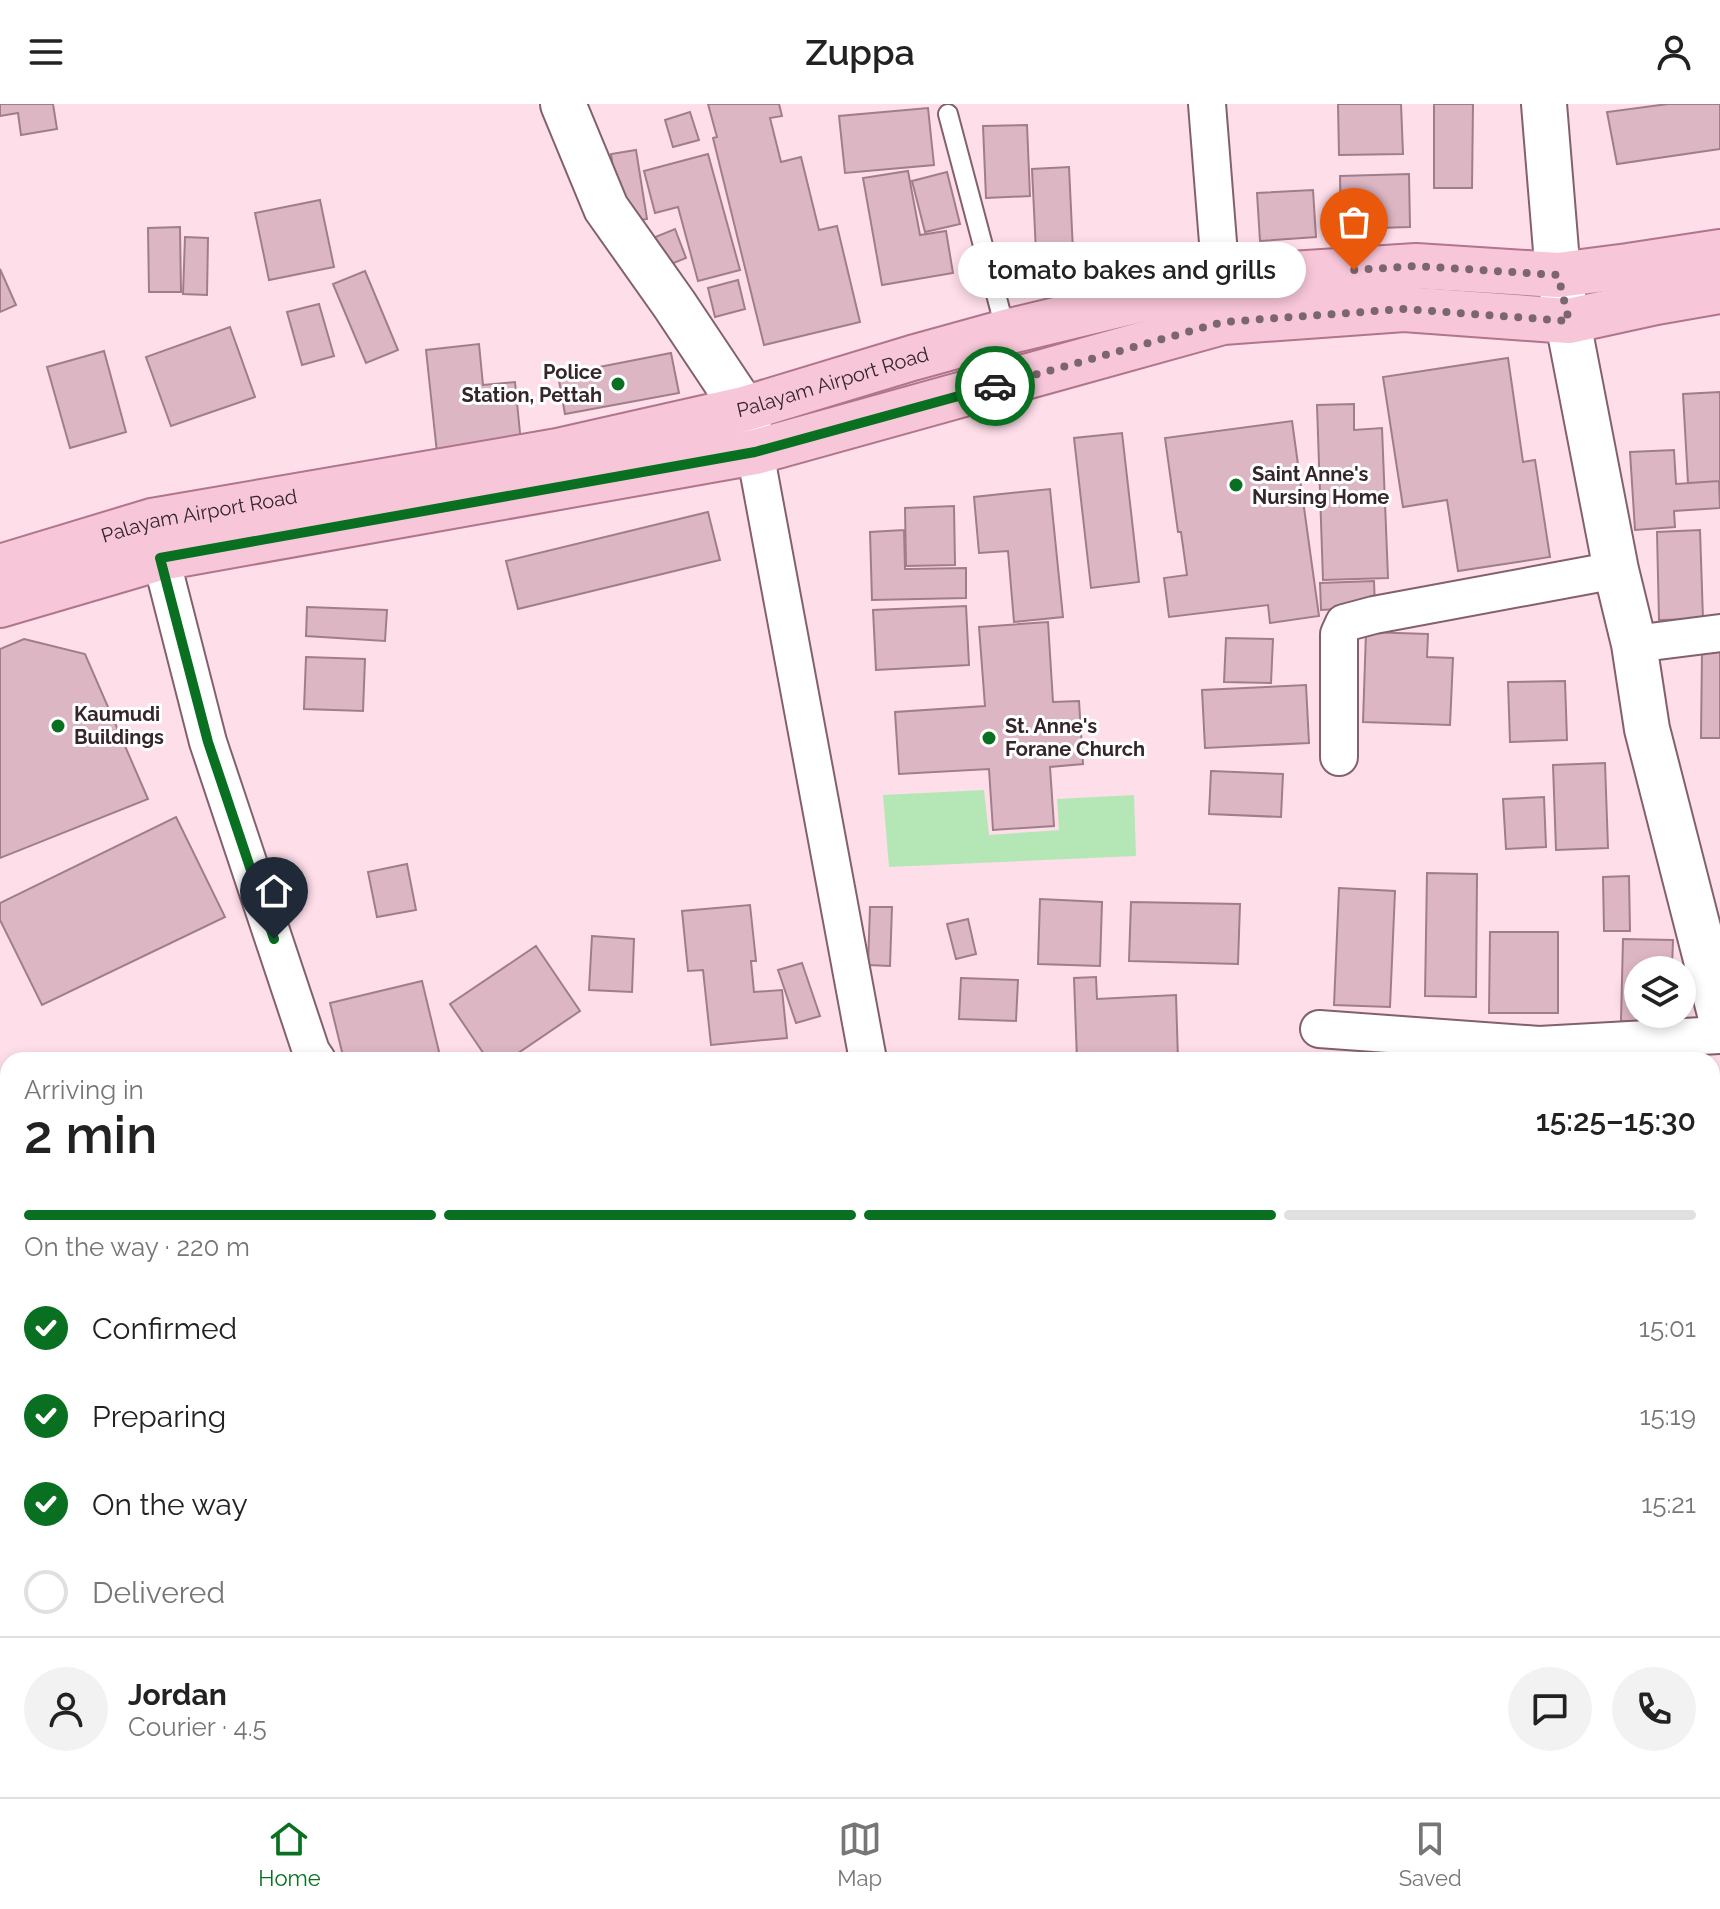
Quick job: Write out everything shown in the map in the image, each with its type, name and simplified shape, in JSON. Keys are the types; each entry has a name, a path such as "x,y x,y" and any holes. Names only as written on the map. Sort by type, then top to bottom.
{"main road":[{"name":"Palayam Airport Road","path":"0,605 156,540 744,409 1006,332 1230,278 1416,266 1558,275 1720,252"},
{"name":"Palayam Airport Road","path":"0,567 156,540 755,452 1223,322 1404,309 1569,321 1720,291"}],"street":[{"path":"563,104 606,208 744,409 755,452 867,1052"},
{"path":"1207,104 1221,280"},
{"path":"1544,104 1558,275 1616,570 1634,644 1647,729 1720,1014"},
{"path":"156,540 208,742 308,1052"},
{"path":"1339,757 1339,634 1344,623 1616,570"},
{"path":"1634,644 1720,633"},
{"path":"1319,1029 1539,1045 1720,1035"}],"lane":[{"path":"948,114 1006,332"}],"green space":[{"path":"984,790 989,835 1059,830 1057,799 1134,795 1136,856 889,867 883,795"}],"building":[{"path":"0,104 53,104 57,129 21,135 18,113 0,116"},
{"path":"708,104 779,104 782,116 770,118 781,162 801,157 819,230 837,226 860,322 764,345 713,138 717,137"},
{"path":"1338,104 1401,104 1403,154 1339,155"},
{"path":"1434,104 1473,104 1472,188 1434,188"},
{"path":"1668,104 1720,104 1720,149 1617,164 1607,112"},
{"path":"928,108 934,165 845,173 839,116"},
{"path":"690,112 699,140 673,147 665,120"},
{"path":"1027,125 1030,196 986,198 983,126"},
{"path":"636,150 647,219 621,223 611,154"},
{"path":"708,154 740,270 698,281 678,207 655,213 644,171"},
{"path":"1069,167 1073,251 1036,252 1032,169"},
{"path":"908,171 920,235 946,231 953,273 882,285 863,178"},
{"path":"947,172 960,224 925,232 912,181"},
{"path":"1409,174 1410,227 1341,229 1340,176"},
{"path":"1313,190 1316,237 1260,241 1257,193"},
{"path":"320,200 334,267 269,280 255,213"},
{"path":"180,227 181,292 149,292 148,228"},
{"path":"675,229 686,258 659,269 648,240"},
{"path":"185,237 208,238 207,295 183,294"},
{"path":"0,269 16,305 0,312"},
{"path":"365,271 398,350 366,363 333,284"},
{"path":"738,280 745,309 715,317 708,288"},
{"path":"319,304 334,356 302,365 287,312"},
{"path":"230,327 255,397 171,426 146,357"},
{"path":"479,344 483,385 515,382 521,443 437,453 426,350"},
{"path":"104,351 126,432 70,448 47,367"},
{"name":"Police Station, Pettah","path":"671,353 679,393 565,414 558,375"},
{"path":"1508,358 1523,462 1535,460 1550,557 1458,571 1447,500 1403,507 1383,377"},
{"path":"1720,392 1720,481 1688,483 1683,394"},
{"path":"1354,404 1354,430 1382,428 1388,578 1323,580 1317,405"},
{"name":"Saint Anne's Nursing Home","path":"1292,421 1319,616 1270,623 1268,605 1169,617 1164,578 1187,575 1165,438"},
{"path":"1122,433 1139,582 1091,588 1074,438"},
{"path":"1674,450 1676,484 1719,481 1720,508 1674,511 1675,527 1635,530 1630,452"},
{"path":"1050,489 1063,617 1014,622 1008,551 979,553 974,497"},
{"path":"954,506 955,565 906,566 905,508"},
{"path":"708,512 720,560 518,609 506,561"},
{"path":"904,530 905,569 966,568 966,598 872,600 870,532"},
{"path":"1700,530 1703,619 1659,620 1657,532"},
{"path":"1374,581 1375,607 1321,610 1320,583"},
{"path":"966,606 969,665 876,670 873,610"},
{"path":"307,607 387,610 385,641 306,636"},
{"name":"St. Anne's Forane Church","path":"1048,622 1053,702 1079,701 1083,764 1050,767 1054,826 993,830 989,769 899,774 895,712 985,706 979,627"},
{"path":"1366,632 1428,634 1427,657 1453,658 1450,725 1363,722"},
{"path":"1226,638 1273,639 1271,683 1224,682"},
{"name":"Kaumudi Buildings","path":"24,639 85,654 148,799 0,858 0,649"},
{"path":"1702,651 1720,651 1720,738 1701,738"},
{"path":"306,657 365,659 363,711 304,709"},
{"path":"1565,681 1567,740 1510,742 1508,682"},
{"path":"1306,685 1309,743 1205,748 1202,690"},
{"path":"1605,763 1608,848 1556,850 1553,765"},
{"path":"1211,771 1283,774 1281,817 1209,814"},
{"path":"1544,797 1546,847 1506,849 1503,799"},
{"path":"176,817 225,917 42,1005 0,920 0,903"},
{"path":"407,864 416,910 377,917 368,872"},
{"path":"1427,873 1477,874 1476,997 1425,996"},
{"path":"1629,876 1630,931 1604,931 1603,877"},
{"path":"1339,888 1395,891 1390,1007 1334,1005"},
{"path":"1040,899 1102,902 1100,966 1038,964"},
{"path":"1131,902 1240,904 1238,964 1129,961"},
{"path":"750,905 756,961 751,961 754,992 782,990 787,1038 711,1045 703,970 688,971 682,911"},
{"path":"870,907 892,907 890,966 868,965"},
{"path":"968,919 976,954 956,959 947,924"},
{"path":"1490,932 1558,932 1558,1013 1489,1013"},
{"path":"592,936 634,939 632,992 589,990"},
{"path":"1623,939 1673,940 1672,956 1624,956 1624,1021 1621,1021"},
{"path":"536,946 580,1011 520,1052 483,1052 450,1004"},
{"path":"802,963 820,1016 796,1023 778,970"},
{"path":"1096,977 1097,999 1176,995 1178,1052 1077,1052 1074,978"},
{"path":"961,978 1018,980 1016,1021 959,1019"},
{"path":"422,981 439,1052 342,1052 330,1003"}],"way so far":[{"path":"995,386 1223,322 1404,309 1569,321 1558,275 1416,266 1354,270"}],"place":[{"name":"tomato bakes and grills","path":"1354,270"},
{"name":"Police Station, Pettah","path":"618,384"},
{"name":"Saint Anne's Nursing Home","path":"1236,485"},
{"name":"Kaumudi Buildings","path":"58,726"},
{"name":"St. Anne's Forane Church","path":"989,738"}],"route":[{"path":"274,939 208,742 160,558 755,452 995,386"}]}
